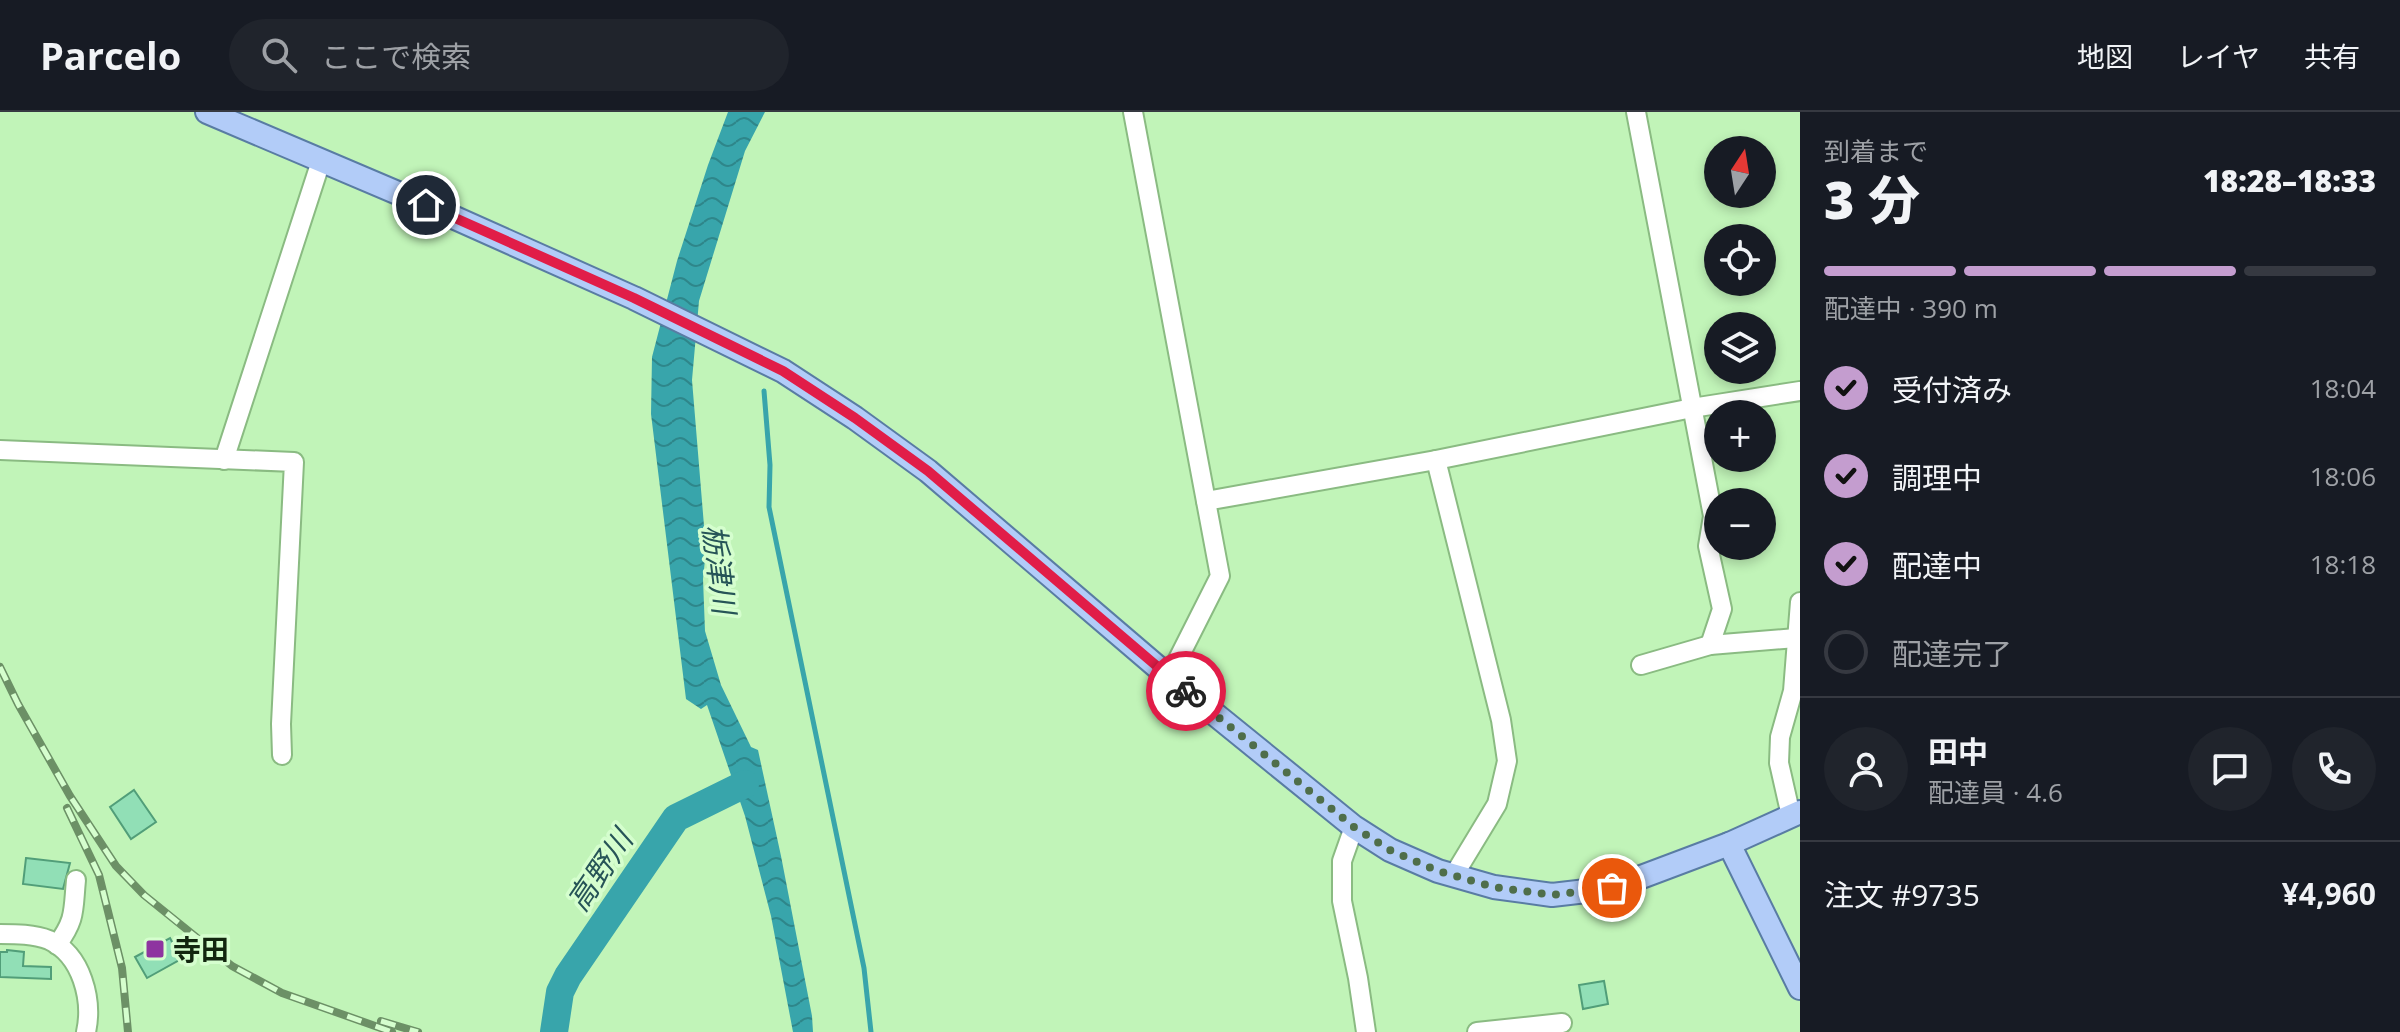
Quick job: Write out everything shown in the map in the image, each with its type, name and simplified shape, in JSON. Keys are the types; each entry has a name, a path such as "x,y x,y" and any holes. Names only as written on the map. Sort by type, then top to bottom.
{"main road":[{"path":"207,112 634,298 783,371 928,471 1169,677 1354,827 1390,850 1494,887 1552,895 1612,888 1729,844 1796,814"},
{"path":"1729,844 1800,988"}],"street":[{"path":"1133,112 1220,576 1169,677"},
{"path":"1636,112 1713,516 1708,546 1722,609 1710,645"},
{"path":"224,460 321,161"},
{"path":"1206,501 1436,460 1692,408 1800,391"},
{"path":"0,450 294,462 282,755"},
{"path":"1436,460 1501,720 1507,761 1497,804 1454,875"},
{"path":"1796,814 1779,763 1780,737 1796,690 1800,602"},
{"path":"1641,665 1710,645 1796,638"},
{"path":"1354,827 1342,861 1342,901 1366,1032"},
{"path":"57,945 73,919 76,880"},
{"path":"0,934 34,936 57,945 72,959 79,969 84,988 88,1023 86,1032"},
{"path":"1477,1032 1562,1023"}],"water":[{"path":"728,112 765,112 745,151 699,301 692,380 706,550 703,579 705,631 721,685 751,747 758,750 813,1032 793,1032 771,916 745,816 707,705 701,709 686,699 651,414 652,357 677,261"}],"building":[{"path":"134,790 156,822 131,839 110,807"},
{"path":"26,858 70,863 63,889 23,884"},
{"path":"170,938 181,959 147,978 135,957"},
{"path":"0,952 24,952 23,966 51,967 51,979 0,977"},
{"path":"1604,981 1608,1004 1583,1009 1579,985"}],"waterway":[{"path":"764,391 770,465 769,507 864,968 871,1032"},
{"name":"高野川","path":"554,1032 560,992 568,976 676,818 745,784"}],"railway":[{"path":"0,667 70,796 116,866 144,895 232,966 282,993 392,1032"},
{"path":"67,808 99,875 122,968 128,1032"},
{"path":"381,1021 418,1032"}],"way so far":[{"path":"1186,691 1354,827 1390,850 1438,871 1494,887 1552,895 1612,888"}],"place":[{"name":"寺田","path":"155,949"}],"route":[{"path":"426,205 634,298 783,371 928,471 1186,691"}],"water label":[{"name":"栃津川","path":"720,569"}]}
